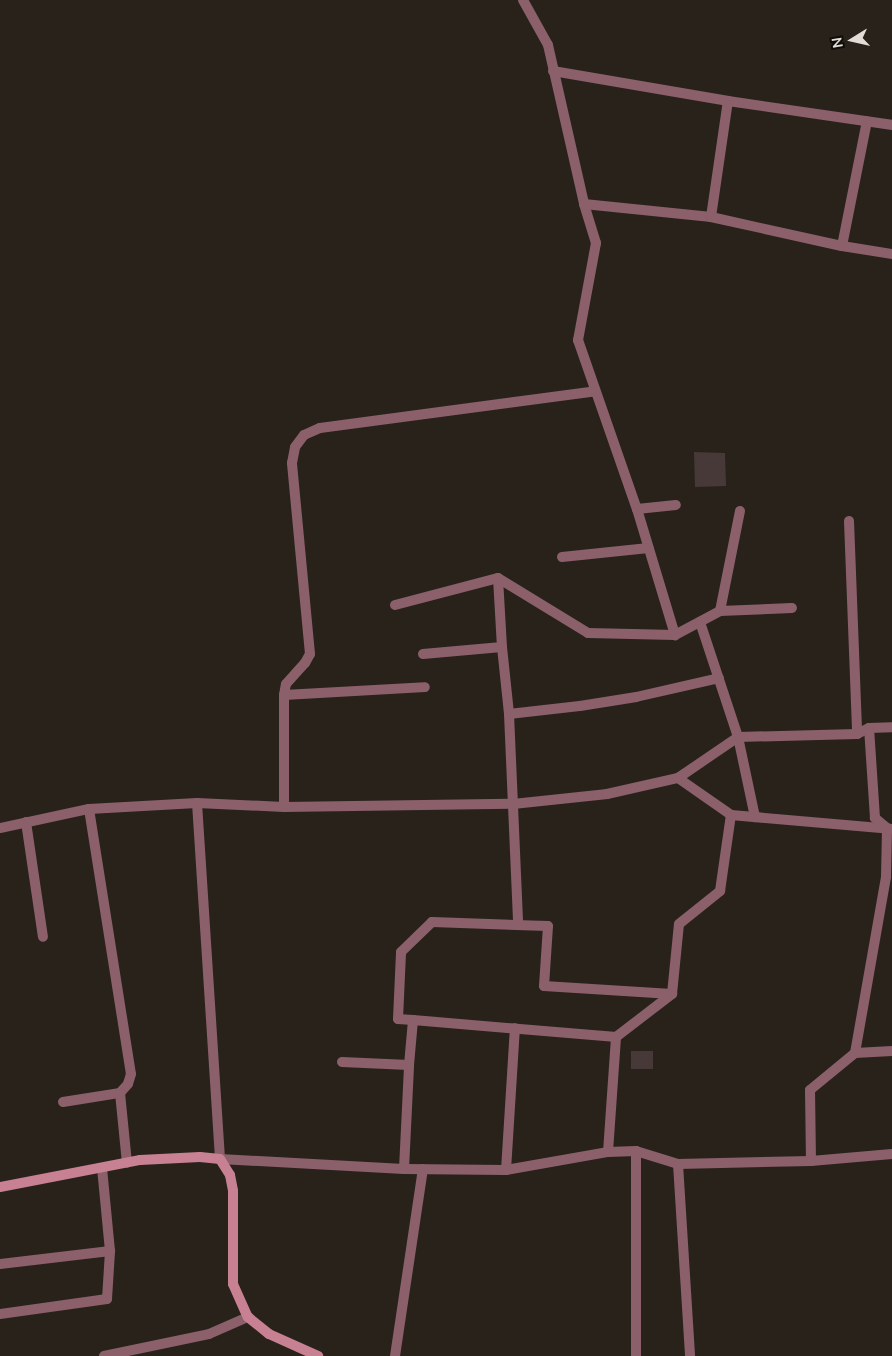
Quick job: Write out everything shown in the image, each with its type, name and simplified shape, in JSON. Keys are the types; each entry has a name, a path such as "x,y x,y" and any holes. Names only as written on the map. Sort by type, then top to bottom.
{"street":[{"path":"523,0 548,45 584,204 596,243 578,340 637,509 675,635"},
{"path":"553,71 728,101 892,125"},
{"path":"710,217 728,101"},
{"path":"842,246 867,120"},
{"path":"584,204 710,217 842,246 892,254"},
{"path":"284,807 284,695 286,684 310,654 292,463 295,447 304,435 320,428 596,391"},
{"path":"637,509 676,505"},
{"path":"720,611 740,511"},
{"path":"849,521 858,734"},
{"path":"562,557 649,548"},
{"path":"395,605 498,578 588,633 675,635 720,611 792,608"},
{"path":"498,578 502,647 509,714 518,924"},
{"path":"700,622 738,737 755,817"},
{"path":"423,654 502,647"},
{"path":"509,714 626,699 719,678"},
{"path":"284,695 425,687"},
{"path":"0,828 89,810 197,803 284,807 513,804 607,794 678,778 738,737 858,734 869,728 892,727"},
{"path":"869,728 875,818 889,828"},
{"path":"678,778 731,814 889,828"},
{"path":"197,803 220,1159 230,1175 233,1191 233,1284 248,1317 270,1334 318,1356"},
{"path":"63,1102 120,1093 128,1084 131,1074 89,810"},
{"path":"672,994 544,986 548,926 432,922 401,952 398,1019 616,1037 672,994 679,924 720,891 731,814"},
{"path":"26,822 43,937"},
{"path":"855,1053 889,877 889,828"},
{"path":"404,1169 409,1065 414,1020"},
{"path":"506,1170 514,1028"},
{"path":"608,1152 616,1037"},
{"path":"811,1161 810,1090 855,1053 892,1051"},
{"path":"342,1062 409,1065"},
{"path":"120,1093 127,1163"},
{"path":"636,1151 636,1356"},
{"path":"0,1187 127,1163 192,1158 404,1169 506,1170 608,1152 636,1151 678,1164 811,1161 892,1154"},
{"path":"678,1164 690,1356"},
{"path":"0,1314 107,1298 110,1251 102,1168"},
{"path":"395,1356 422,1169"},
{"path":"0,1264 110,1251"},
{"path":"104,1356 209,1334 248,1317"}],"building":[{"path":"694,452 725,453 726,486 695,487"},
{"path":"631,1051 653,1051 653,1069 631,1069"}]}
